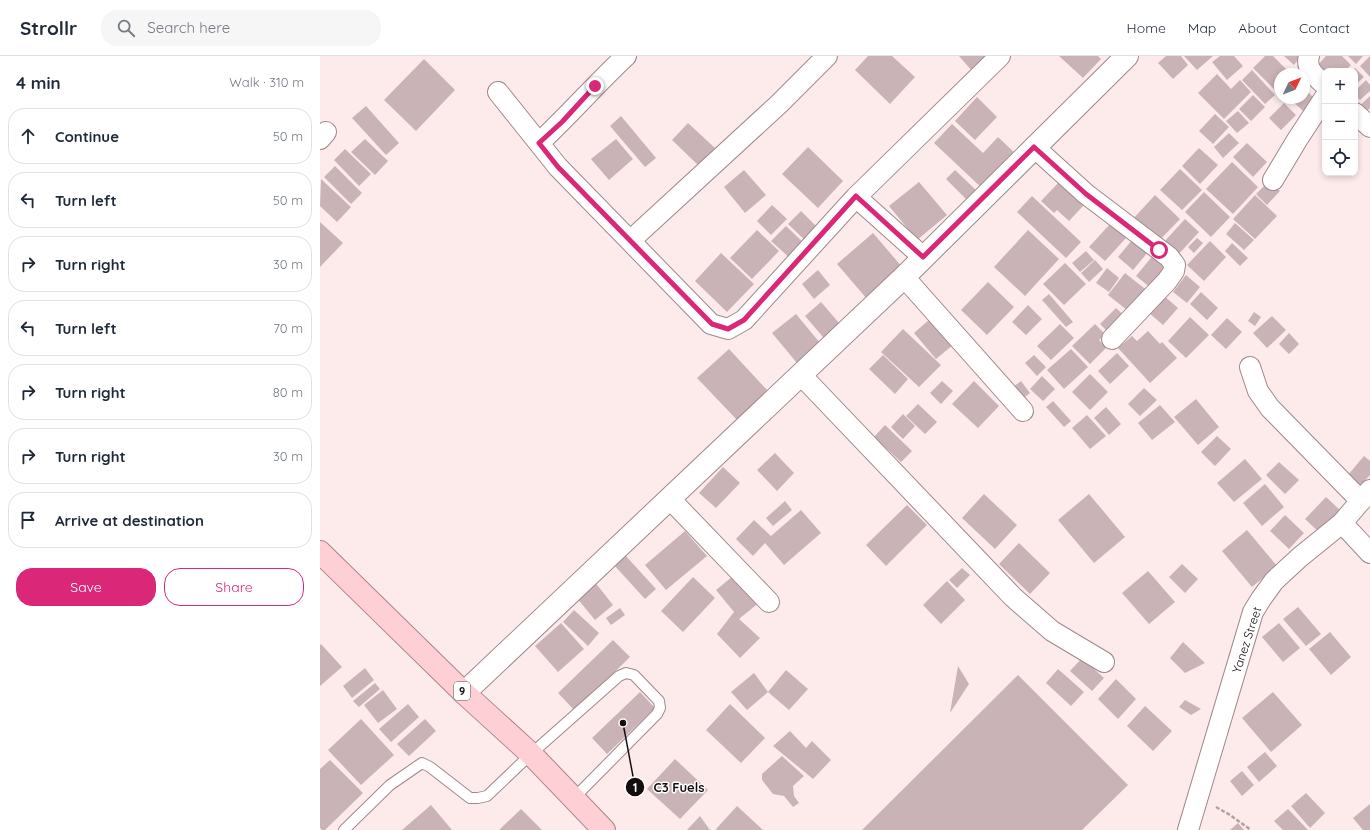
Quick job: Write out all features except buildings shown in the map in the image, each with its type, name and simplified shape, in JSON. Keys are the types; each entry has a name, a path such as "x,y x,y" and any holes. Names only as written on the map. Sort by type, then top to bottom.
{"highway":[{"name":"9","path":"320,552 464,693 531,754 604,830"}],"street":[{"path":"539,143 562,122 595,86 626,56"},
{"path":"631,240 779,104 827,56"},
{"path":"498,92 558,167 712,324 728,329 744,320 856,196 1000,56"},
{"path":"464,693 904,277 1126,56"},
{"path":"1309,56 1307,61 1309,68 1322,82"},
{"path":"1273,180 1322,102"},
{"path":"1358,116 1370,127"},
{"path":"1034,147 1086,194 1169,258 1175,265 1174,271 1167,281 1112,339"},
{"path":"856,196 923,257"},
{"path":"904,277 1022,410"},
{"path":"1250,367 1258,391 1270,408 1365,496"},
{"path":"801,375 1013,597 1052,631 1104,662"},
{"name":"Yanez Street","path":"1188,830 1253,612 1274,581 1300,557 1342,523 1365,496"},
{"path":"670,499 769,602"},
{"path":"1342,523 1370,553"}],"lane":[{"path":"344,830 390,785 422,763 430,766 470,798 487,796 531,754 619,676 626,673 634,675 658,701 660,708 657,714 574,798"}],"path":[{"path":"1198,797 1230,815 1252,830"}],"place":[{"name":"C3 Fuels","path":"623,723"}],"route":[{"path":"595,86 562,122 539,143 558,167 712,324 728,329 744,320 856,196 923,257 1034,147 1086,194 1159,250"}]}
